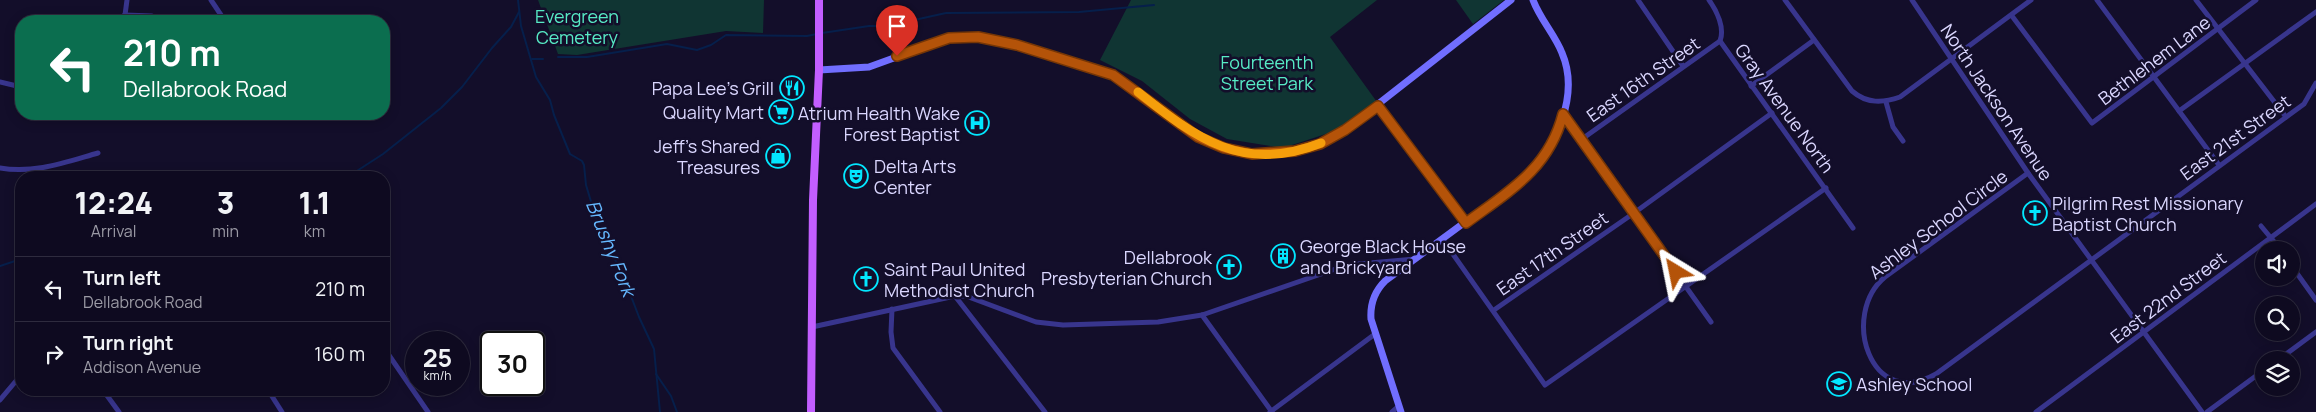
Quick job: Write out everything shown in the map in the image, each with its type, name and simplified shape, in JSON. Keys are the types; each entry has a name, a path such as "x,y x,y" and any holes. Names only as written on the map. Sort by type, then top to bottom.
{"main road":[{"path":"811,412 813,200 819,70 819,0"},
{"path":"819,70 869,67 949,38 964,36 992,39 1105,71 1134,89 1198,137 1224,148 1252,154 1295,151 1320,144 1345,130 1511,0"},
{"path":"1400,409 1375,334 1370,310 1376,292 1385,281 1526,178 1538,166 1559,130 1568,89 1565,61 1533,0"}],"street":[{"path":"211,0 220,15"},
{"path":"1638,0 1682,66"},
{"name":"Gray Avenue North","path":"1709,0 1715,9 1721,26 1720,41 1853,228"},
{"path":"1785,0 1857,95 1877,102 1886,102 1900,97 1951,58 2012,16 2030,0"},
{"name":"North Jackson Avenue","path":"1912,0 2028,173 2202,412"},
{"path":"2098,0 2219,165"},
{"path":"2196,0 2286,117"},
{"name":"Bethlehem Lane","path":"2012,16 2092,123 2256,0"},
{"path":"125,15 126,1"},
{"path":"2179,111 2316,12"},
{"path":"1751,86 1814,40"},
{"name":"East 16th Street","path":"1582,139 1682,66 1720,41"},
{"path":"0,82 15,86"},
{"name":"East 21st Street","path":"2091,260 2304,104 2315,87"},
{"path":"1886,102 1893,127 1902,140"},
{"path":"1378,106 1466,223"},
{"name":"East 17th Street","path":"1494,310 1634,213 1772,113"},
{"path":"1563,114 1711,322"},
{"path":"0,168 14,171 39,169 98,153"},
{"name":"Ashley School Circle","path":"2028,173 1884,277 1875,286 1866,308 1864,328 1867,351 1876,368 1889,379 1904,383 1914,383 1929,378 2091,260"},
{"path":"1443,240 1545,385 1826,188"},
{"name":"East 22nd Street","path":"2036,412 2316,204"},
{"path":"2261,226 2275,241"},
{"path":"812,327 954,296 966,296 1036,322 1063,325 1158,322 1202,315 1347,265 1415,259"},
{"path":"2300,278 2316,300"},
{"path":"954,296 1045,412"},
{"path":"892,309 890,332 893,348 940,412"},
{"path":"1202,315 1271,412 1375,334"},
{"path":"2290,351 2316,332"},
{"path":"390,357 428,412"},
{"path":"2207,412 2255,377"},
{"path":"1,398 15,382"},
{"path":"107,396 119,412"},
{"path":"272,396 282,412"},
{"path":"1392,412 1400,409"}],"green space":[{"name":"Evergreen Cemetery","path":"538,0 764,0 763,33 726,31 577,55 558,54"},
{"name":"Fourteenth Street Park","path":"1131,0 1377,0 1330,37 1377,102 1341,129 1283,148 1227,139 1190,119 1142,81 1100,60"},
{"path":"1456,0 1504,0 1473,24"}],"waterway":[{"name":"Brushy Fork","path":"518,0 521,26 536,77 550,100 570,154 582,161 584,165 586,185 599,228 621,270 639,317 654,349 660,412"},
{"path":"822,33 869,26 887,26 946,13 1079,12 1154,5"},
{"path":"357,171 383,154 441,108 462,87 511,27 519,12"},
{"path":"558,57 587,57 667,44 697,50 711,45 726,35 807,36 817,34"},
{"path":"532,59 543,59"},
{"path":"0,266 15,261"},
{"name":"Brushy Fork","path":"656,374 671,396 677,412"}],"slow traffic":[{"path":"1138,92 1198,137 1238,152 1278,154 1309,148 1321,143"}],"place":[{"name":"Papa Lee's Grill","path":"792,88"},
{"name":"Quality Mart","path":"781,112"},
{"name":"Atrium Health Wake Forest Baptist","path":"977,123"},
{"name":"Jeff's Shared Treasures","path":"778,156"},
{"name":"Delta Arts Center","path":"856,176"},
{"name":"Pilgrim Rest Missionary Baptist Church","path":"2035,213"},
{"name":"George Black House and Brickyard","path":"1283,256"},
{"name":"Dellabrook Presbyterian Church","path":"1229,267"},
{"name":"Saint Paul United Methodist Church","path":"866,279"},
{"name":"Ashley School","path":"1839,384"}],"route":[{"path":"897,56 938,40 964,36 992,39 1017,45 1105,71 1120,79 1198,137 1224,148 1252,154 1278,154 1320,144 1345,130 1378,106 1466,223 1526,178 1538,166 1559,130 1563,114 1676,272"}]}
